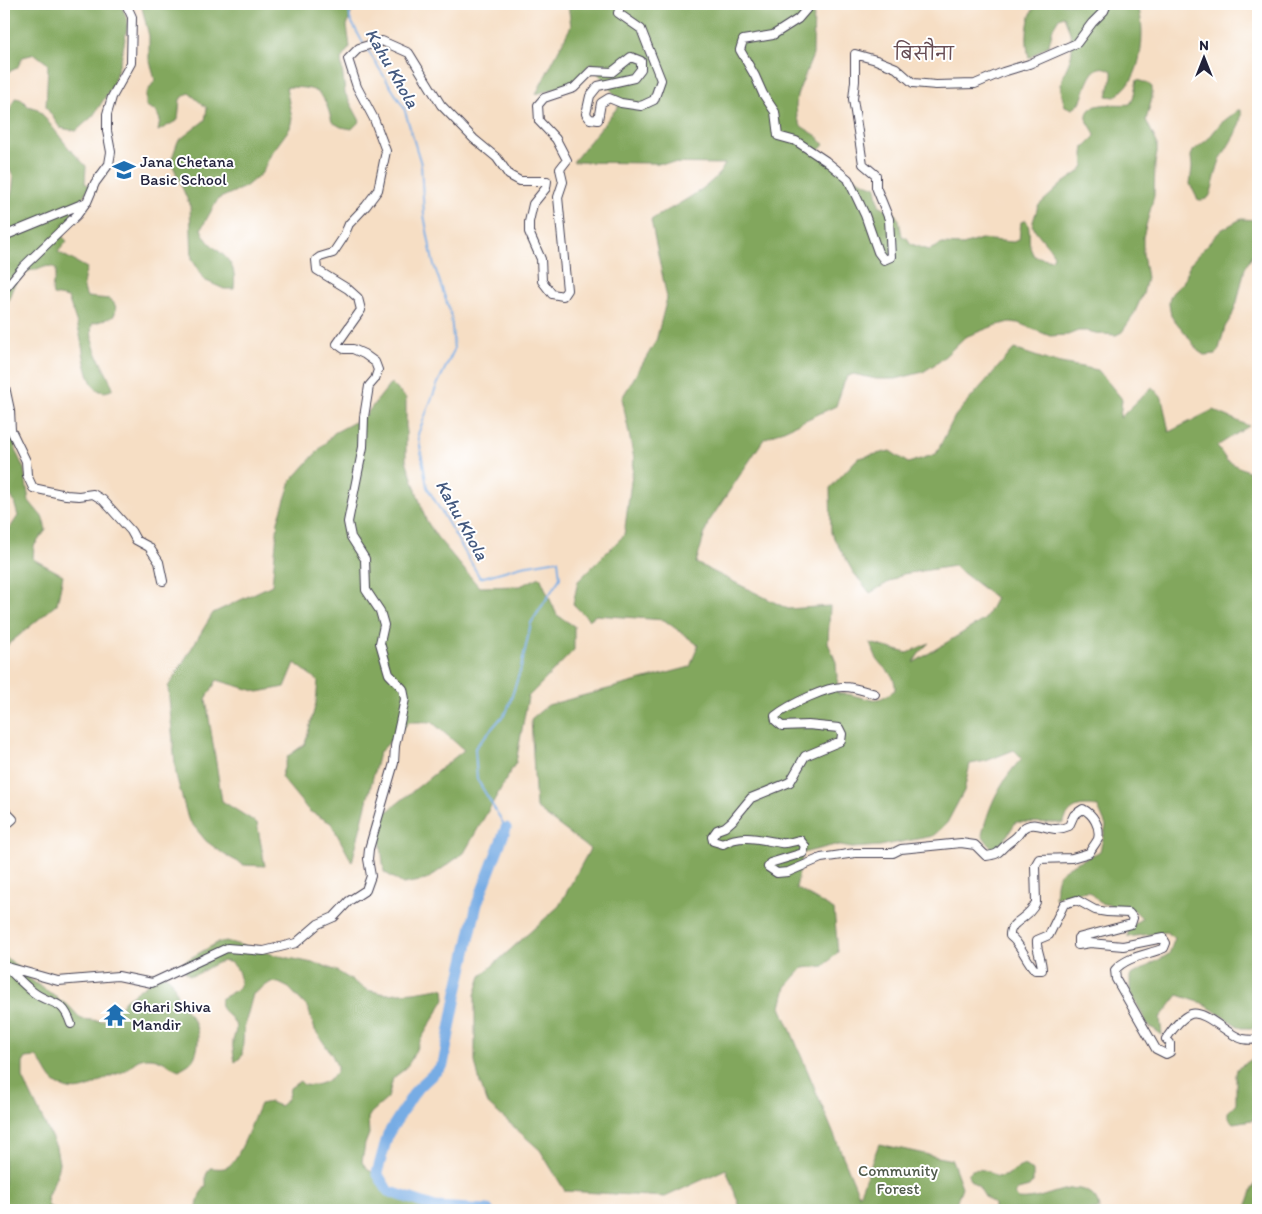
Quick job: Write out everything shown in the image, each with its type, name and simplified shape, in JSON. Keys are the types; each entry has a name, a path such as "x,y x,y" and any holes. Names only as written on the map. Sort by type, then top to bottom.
{"street":[{"path":"4,290 23,267 77,215 87,202 95,183 109,164 111,152 107,131 107,114 112,97 131,63 132,17 126,4"},
{"path":"4,966 58,981 118,976 152,983 227,948 264,951 296,943 318,924 334,917 349,901 366,890 371,876 368,859 369,849 394,763 394,746 405,699 403,689 390,674 380,643 384,625 380,611 366,590 365,559 351,537 348,522 363,447 364,417 369,386 375,379 378,370 375,362 364,354 353,349 344,349 337,344 361,310 358,298 348,289 316,270 316,260 333,253 343,238 349,224 378,190 386,151 374,119 357,87 348,59 359,48 382,41 409,53 441,105 474,140 497,158 509,176 520,181 547,181 546,188 533,204 529,232 541,259 542,281 552,294 563,296 567,290 558,197 563,182 560,169 567,160 556,139 539,121 538,106 544,98 574,88 591,71 612,72 631,57 641,61 642,69 634,78 598,86 590,96 586,114 590,119 598,120 601,103 609,98 621,103 641,106 654,100 661,80 641,29 618,13 621,4"},
{"path":"811,4 798,19 773,35 743,40 740,50 763,94 775,112 778,136 796,141 848,178 865,215 878,252 884,260 891,256 888,219 876,187 876,175 863,164 853,100 855,54 896,68 913,84 975,84 1003,72 1029,64 1077,43 1104,11 1107,4"},
{"path":"4,236 87,202"},
{"path":"4,382 10,410 11,430 26,460 27,476 33,488 79,496 93,494 103,500 131,531 136,540 149,548 159,562 164,581"},
{"path":"875,694 842,686 812,695 775,716 776,721 782,726 808,725 839,728 842,734 841,741 805,756 790,782 751,798 732,821 717,830 712,837 712,841 724,844 731,839 759,838 783,843 800,840 805,846 803,853 770,863 768,867 777,873 788,872 822,858 855,853 893,853 901,849 961,843 975,845 986,856 999,854 1027,826 1036,824 1049,829 1060,830 1070,826 1074,815 1083,810 1089,812 1098,826 1098,838 1089,853 1072,858 1039,859 1035,866 1036,902 1034,908 1025,918 1012,926 1010,930 1010,936 1017,941 1028,962 1035,970 1042,970 1037,940 1049,935 1064,904 1078,900 1095,910 1129,913 1133,918 1131,924 1078,938 1078,945 1090,943 1123,946 1163,938 1166,943 1164,948 1128,960 1116,970 1116,979 1156,1049 1166,1054 1170,1052 1170,1044 1166,1038 1180,1021 1192,1014 1198,1014 1209,1019 1241,1039 1258,1039"},
{"path":"4,810 13,819 4,827"},
{"path":"4,966 35,994 54,1002 67,1012 71,1024"}],"green space":[{"path":"4,4 121,4 128,22 122,55 112,87 93,116 76,131 60,128 46,107 48,64 35,54 23,57 17,68 4,74"},
{"path":"141,4 354,4 347,26 350,47 341,59 345,93 360,121 352,129 341,127 332,122 326,103 318,93 306,88 286,87 292,118 290,128 271,154 262,173 245,187 218,199 201,229 205,238 228,260 232,267 234,289 224,289 204,280 192,259 190,206 171,161 178,141 205,120 207,108 189,93 180,99 178,120 158,131 160,120 156,111 146,106 146,94 155,80 149,58 149,36"},
{"path":"568,4 814,4 813,55 797,95 797,117 801,126 817,136 824,145 816,153 852,177 876,187 879,205 895,214 899,220 902,236 907,238 911,244 929,250 942,244 963,245 981,239 1013,242 1019,240 1021,222 1026,220 1029,229 1031,251 1034,256 1052,260 1054,255 1032,225 1038,206 1084,166 1084,147 1095,136 1087,119 1088,113 1091,108 1097,106 1130,104 1137,80 1147,83 1152,87 1152,98 1146,120 1157,143 1157,152 1154,196 1143,237 1143,254 1147,278 1143,294 1133,316 1122,332 1116,335 1078,331 1068,335 1050,336 1018,323 1010,322 965,337 940,361 923,372 896,379 876,379 853,374 847,377 836,406 764,439 708,523 696,563 788,609 830,606 828,643 836,662 838,694 879,699 895,690 895,684 892,676 877,659 870,643 907,653 929,643 913,663 985,619 996,598 954,566 903,574 870,593 853,572 831,533 830,488 858,458 890,451 908,463 936,454 955,416 1014,349 1050,361 1098,370 1122,399 1120,418 1152,387 1162,398 1169,432 1213,410 1249,426 1217,446 1227,461 1258,476 1258,1028 1241,1028 1202,1003 1178,995 1160,1018 1162,1035 1147,1024 1130,990 1130,976 1169,954 1175,938 1166,932 1128,937 1128,929 1142,918 1134,910 1100,903 1088,891 1071,893 1055,898 1056,882 1061,873 1065,869 1100,851 1106,826 1098,807 1081,806 1069,813 1063,823 1016,822 1004,840 993,850 982,835 996,794 1007,776 1022,758 1014,750 986,761 970,764 964,791 947,823 933,836 880,846 852,848 835,845 803,853 796,888 834,910 838,952 824,966 803,968 786,987 781,1007 859,1195 879,1144 952,1160 962,1187 954,1210 741,1210 726,1169 665,1197 565,1191 540,1150 488,1104 480,1083 475,1062 475,995 481,976 559,906 590,849 536,808 531,719 548,705 690,667 698,645 664,620 596,615 589,620 573,604 578,581 624,535 634,459 622,398 656,341 667,298 651,220 703,189 720,173 725,164 573,162 621,103 595,69 592,62 571,84 536,94 571,26"},
{"path":"1036,4 1137,4 1142,30 1141,51 1136,69 1125,88 1115,97 1107,96 1112,71 1099,68 1090,76 1078,105 1072,109 1065,106 1061,88 1063,75 1072,50 1070,33 1064,16 1059,18 1053,28 1049,45 1029,58 1027,30 1030,16"},
{"path":"15,98 21,99 28,106 38,109 68,147 86,166 85,183 90,186 72,213 62,236 67,241 58,252 87,268 84,289 87,297 110,299 115,305 116,309 113,317 92,324 91,333 98,357 113,389 109,391 98,390 90,379 79,331 68,298 53,295 52,287 56,276 56,269 47,266 23,274 15,283 4,311 4,213 10,201 13,176 5,161 3,143 7,120"},
{"path":"1238,110 1241,110 1239,124 1219,163 1210,195 1207,199 1198,200 1190,184 1191,156 1193,151 1208,139 1220,124"},
{"path":"1241,219 1258,220 1258,245 1245,268 1237,302 1232,316 1225,327 1219,349 1216,354 1204,355 1198,351 1171,316 1170,297 1183,283 1190,264 1195,258 1221,230"},
{"path":"391,383 406,398 406,460 426,520 437,537 479,587 520,586 540,577 557,615 574,626 574,650 528,697 516,762 464,853 426,880 403,884 384,872 378,819 464,750 432,722 409,722 379,753 352,862 331,823 309,811 281,777 288,756 305,744 316,703 318,681 295,663 285,687 258,692 217,680 206,699 222,801 257,823 265,866 244,865 225,855 206,841 188,819 176,775 168,687 213,613 272,585 278,521 291,481 334,433 364,417"},
{"path":"4,397 17,454 24,469 29,501 43,518 46,530 34,546 33,559 63,575 57,604 4,648 4,537 18,516 14,502 4,482"},
{"path":"226,941 275,955 322,965 337,971 367,990 385,994 444,989 445,999 411,1060 405,1069 393,1078 388,1098 368,1118 369,1134 362,1162 368,1170 382,1177 391,1189 411,1203 429,1210 196,1210 200,1194 206,1186 206,1175 210,1168 226,1168 234,1160 260,1104 270,1102 280,1106 287,1098 290,1088 300,1081 304,1085 318,1084 330,1079 337,1072 337,1066 332,1055 315,1030 308,1008 289,988 279,983 271,982 253,994 244,1028 242,1055 235,1062 233,1043 236,1030 235,1025 222,1009 220,1003 221,999 239,988 240,978 237,969 230,962 222,961 192,975 187,973 183,965 185,961 217,943"},
{"path":"4,957 31,980 70,1007 81,1019 101,1021 112,1018 125,1000 161,974 166,975 172,981 180,1004 191,1017 197,1029 198,1046 195,1057 189,1064 179,1070 156,1059 140,1059 125,1071 78,1090 65,1088 57,1084 36,1057 26,1058 23,1063 23,1078 56,1147 59,1163 56,1177 47,1197 48,1206 57,1210 4,1210"},
{"path":"1258,1055 1258,1119 1233,1123 1228,1118 1228,1112 1236,1103 1237,1069"},
{"name":"Community Forest","path":"1024,1165 1033,1171 1033,1182 1029,1187 1018,1190 1014,1194 1018,1199 1037,1198 1074,1188 1084,1190 1093,1196 1099,1210 994,1210 994,1204 970,1180 968,1174 972,1170 980,1169 1001,1177"},
{"path":"1258,1179 1258,1210 1245,1210 1255,1183"}],"waterway":[{"name":"Kahu Khola","path":"349,4 350,19 363,43"},
{"name":"Kahu Khola","path":"367,49 404,108 421,164 424,215 433,262 451,315 454,350 437,385 418,434 427,487 480,578 522,566 558,560 560,578 531,623 521,668 507,711 475,748 477,779 506,828"},
{"path":"488,1210 435,1207 388,1191 377,1173 388,1134 416,1090 443,1065 477,904 506,828"}],"place":[{"name":"Jana Chetana Basic School","path":"124,170"},
{"name":"Ghari Shiva Mandir","path":"115,1015"}],"district":[{"name":"बिसौना","path":"924,54"}]}
